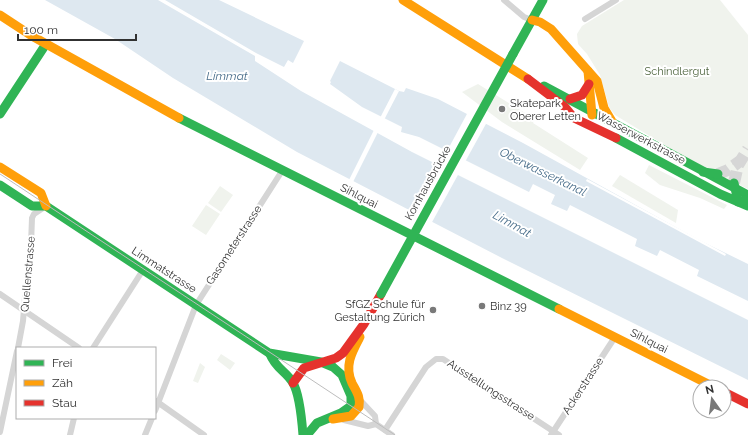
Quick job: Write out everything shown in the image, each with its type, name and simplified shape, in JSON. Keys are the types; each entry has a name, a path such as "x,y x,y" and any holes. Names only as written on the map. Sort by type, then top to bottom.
{"main road":[{"name":"Wasserwerkstrasse","path":"402,0 494,60 530,80 570,99 591,112 703,172 734,185 748,195"},
{"name":"Kornhausbrücke","path":"364,324 543,0"},
{"name":"Sihlquai","path":"0,15 46,44 187,122 698,379"},
{"path":"532,20 540,22 551,29 597,81 602,93 602,102 613,123"},
{"path":"0,114 46,44"},
{"path":"588,71 591,112 596,127"},
{"name":"Wasserwerkstrasse","path":"530,80 565,107 574,118 596,127 748,206"},
{"path":"570,99 576,99 583,96 589,84"},
{"path":"565,107 577,112 591,112 598,108 602,102"},
{"name":"Limmatstrasse","path":"0,166 40,193 46,206 270,354"},
{"path":"703,172 718,174"},
{"path":"734,185 738,202 748,199"},
{"name":"Limmatstrasse","path":"0,186 32,206 46,206"},
{"path":"293,383 304,368 336,358 343,353 364,324"},
{"path":"328,419 343,419 354,414 360,407 361,400 351,379 348,366 350,358 362,333 364,324"},
{"path":"270,354 322,362 333,367 342,375 352,398 349,408 317,423 307,435"},
{"path":"270,354 274,364 293,383 302,416 303,435"},
{"path":"732,396 748,404"}],"street":[{"path":"504,0 524,17 532,20"},
{"path":"585,19 616,0"},
{"name":"Gasometerstrasse","path":"157,402 196,305 282,171"},
{"name":"Quellenstrasse","path":"18,347 25,309 31,255 32,218 34,214 46,206"},
{"path":"94,347 143,270"},
{"path":"0,294 25,309 78,347"},
{"name":"Ackerstrasse","path":"555,434 615,337"},
{"path":"0,432 16,356"},
{"name":"Ausstellungsstrasse","path":"384,430 426,367 436,360 443,359 555,434"},
{"path":"361,400 374,416 376,424 392,435"},
{"path":"157,402 204,435"},
{"path":"70,435 74,419"},
{"path":"147,432 152,419"},
{"path":"343,419 368,426 376,424"}],"green space":[{"name":"Schindlergut","path":"624,0 720,0 748,35 748,189 686,158 615,115 609,107 600,75 587,54 578,44 577,34 582,26"},
{"path":"478,84 535,119 533,123 588,158 580,170 502,122 462,92"},
{"path":"649,165 727,205 724,209 700,198 660,185 645,173"},
{"path":"620,175 678,210 676,223 612,186"},
{"path":"220,186 233,195 221,212 208,203"},
{"path":"206,205 220,214 206,235 192,226"},
{"path":"221,354 235,363 230,370 217,360"},
{"path":"200,363 205,367 198,383 193,381"}],"water":[{"name":"Limmat","path":"45,0 158,0 255,56 255,61 301,91 412,152 748,320 748,380 502,258 297,152 173,78 115,39"},
{"name":"Limmat","path":"165,0 219,0 304,41 293,63 288,60 284,67 256,53"},
{"name":"Limmat","path":"340,61 399,91 404,92 406,88 438,99 523,143 701,241 748,264 748,301 697,276 699,270 660,250 657,256 635,246 637,239 570,205 567,211 551,204 555,195 533,184 529,192 419,137 401,132 402,127 362,107 330,84"}],"pier":[{"path":"395,89 399,91 384,120 380,118"},
{"path":"468,112 487,122 465,162 446,153"},
{"path":"374,130 378,132 352,184 348,182"},
{"path":"440,163 459,173 431,224 412,214"},
{"path":"587,179 726,254 725,256 586,181"}],"tunnel":[{"path":"734,183 738,165 748,149"},
{"path":"718,174 728,170 740,161"}],"tram line":[{"path":"0,174 395,435"}],"traffic: fast":[{"path":"513,54 543,0"},
{"path":"0,114 46,44"},
{"path":"381,294 513,54"},
{"path":"544,86 748,195"},
{"path":"179,118 559,309"},
{"path":"616,138 720,194 748,206"},
{"path":"703,172 718,174"},
{"path":"734,183 738,202 748,199"},
{"path":"0,185 32,206 46,206 269,353 321,362 333,367 342,375 351,396 351,406 341,413 317,423 307,435"},
{"path":"270,354 275,363 293,383 300,409 303,435"}],"traffic: slow":[{"path":"403,0 528,79"},
{"path":"0,15 32,36 179,118"},
{"path":"532,20 540,22 551,29 597,81 604,108 613,123"},
{"path":"588,71 592,115"},
{"path":"0,167 41,193 46,206"},
{"path":"559,309 698,379"},
{"path":"333,419 351,416 359,407 359,397 350,377 349,365 350,359 360,337"}],"traffic: jam":[{"path":"528,79 565,107 574,118 616,138"},
{"path":"570,99 582,95 589,84"},
{"path":"293,383 304,368 336,358 343,353 364,324 381,294"},
{"path":"732,396 748,404"}],"place":[{"name":"Skatepark Oberer Letten","path":"502,109"},
{"name":"Binz 39","path":"482,306"},
{"name":"SfGZ Schule für Gestaltung Zürich","path":"433,310"}],"water label":[{"name":"Oberwasserkanal","path":"543,172"}]}
